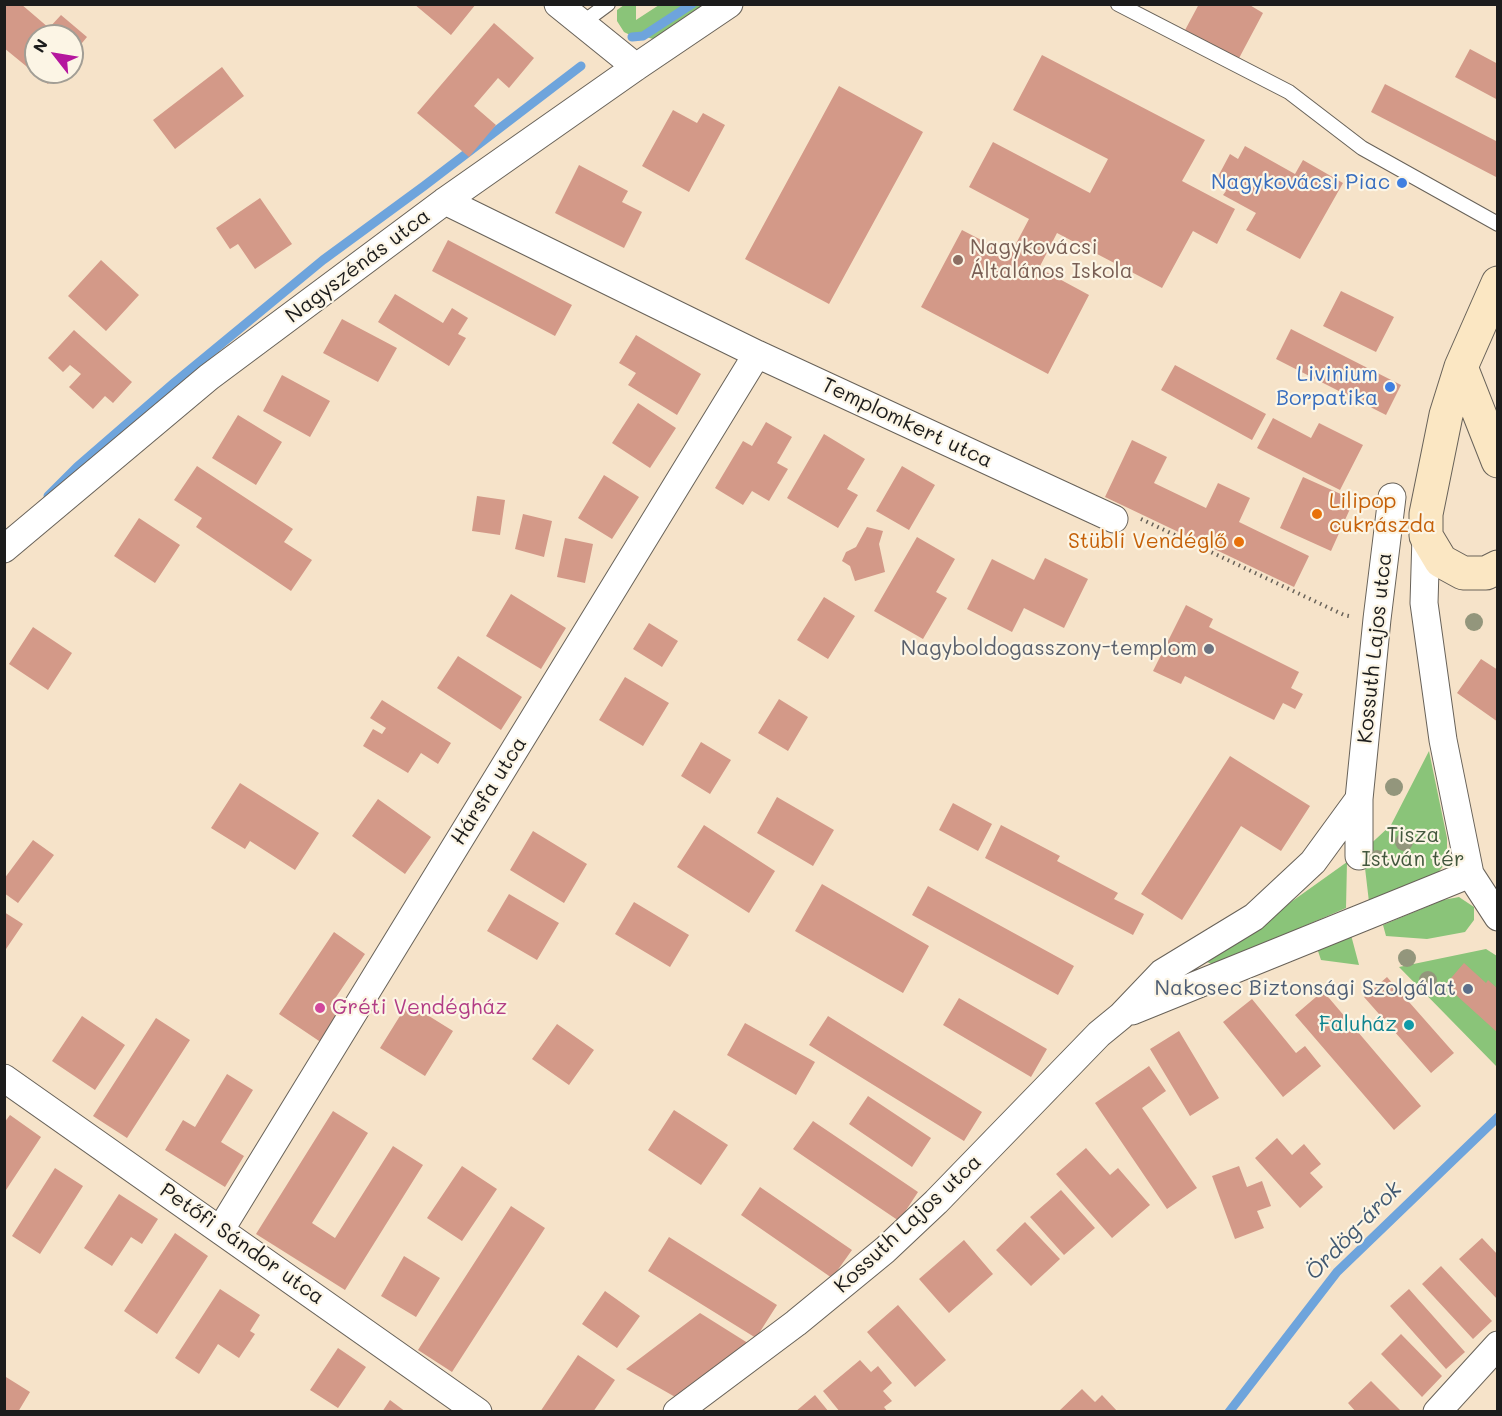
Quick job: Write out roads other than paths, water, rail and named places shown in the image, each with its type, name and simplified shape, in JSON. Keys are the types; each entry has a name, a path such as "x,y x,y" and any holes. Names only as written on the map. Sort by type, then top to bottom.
{"street":[{"path":"558,4 636,67"},
{"name":"Nagyszénás utca","path":"4,549 209,377 445,201 729,4"},
{"name":"Templomkert utca","path":"445,201 757,354 1114,519"},
{"path":"1497,283 1461,367 1446,416 1433,472 1426,514 1424,603 1443,740 1470,874 1497,917"},
{"name":"Hársfa utca","path":"221,1228 757,354"},
{"path":"1461,367 1497,461"},
{"name":"Kossuth Lajos utca","path":"1359,856 1359,799 1392,497"},
{"path":"1426,536 1441,561 1463,573 1486,573 1497,567"},
{"name":"Kossuth Lajos utca","path":"677,1412 796,1323 885,1250 936,1202 1099,1034 1121,1016 1162,973 1254,917 1313,862 1359,799"},
{"name":"Kossuth Lajos utca","path":"1121,1016 1470,874"},
{"name":"Petőfi Sándor utca","path":"4,1078 221,1228 478,1412"},
{"path":"1437,1412 1497,1345"}],"lane":[{"path":"581,24 608,4"},
{"path":"1118,4 1289,92 1362,148 1497,224"}],"waterway":[{"path":"632,37 643,36 692,4"},
{"path":"48,496 77,467 175,382 323,260 581,66"},
{"name":"Ördög-árok","path":"1229,1412 1337,1272 1498,1117"}],"place":[{"name":"Nagykovácsi Piac","path":"1402,183"},
{"name":"Nagykovácsi Általános Iskola","path":"958,260"},
{"name":"Livinium Borpatika","path":"1390,387"},
{"name":"Lilipop cukrászda","path":"1317,514"},
{"name":"Stübli Vendéglő","path":"1239,542"},
{"name":"Nagyboldogasszony-templom","path":"1209,649"},
{"name":"Nakosec Biztonsági Szolgálat","path":"1468,989"},
{"name":"Gréti Vendégház","path":"320,1008"},
{"name":"Faluház","path":"1409,1025"}],"park label":[{"name":"Tisza István tér","path":"1413,848"}]}
